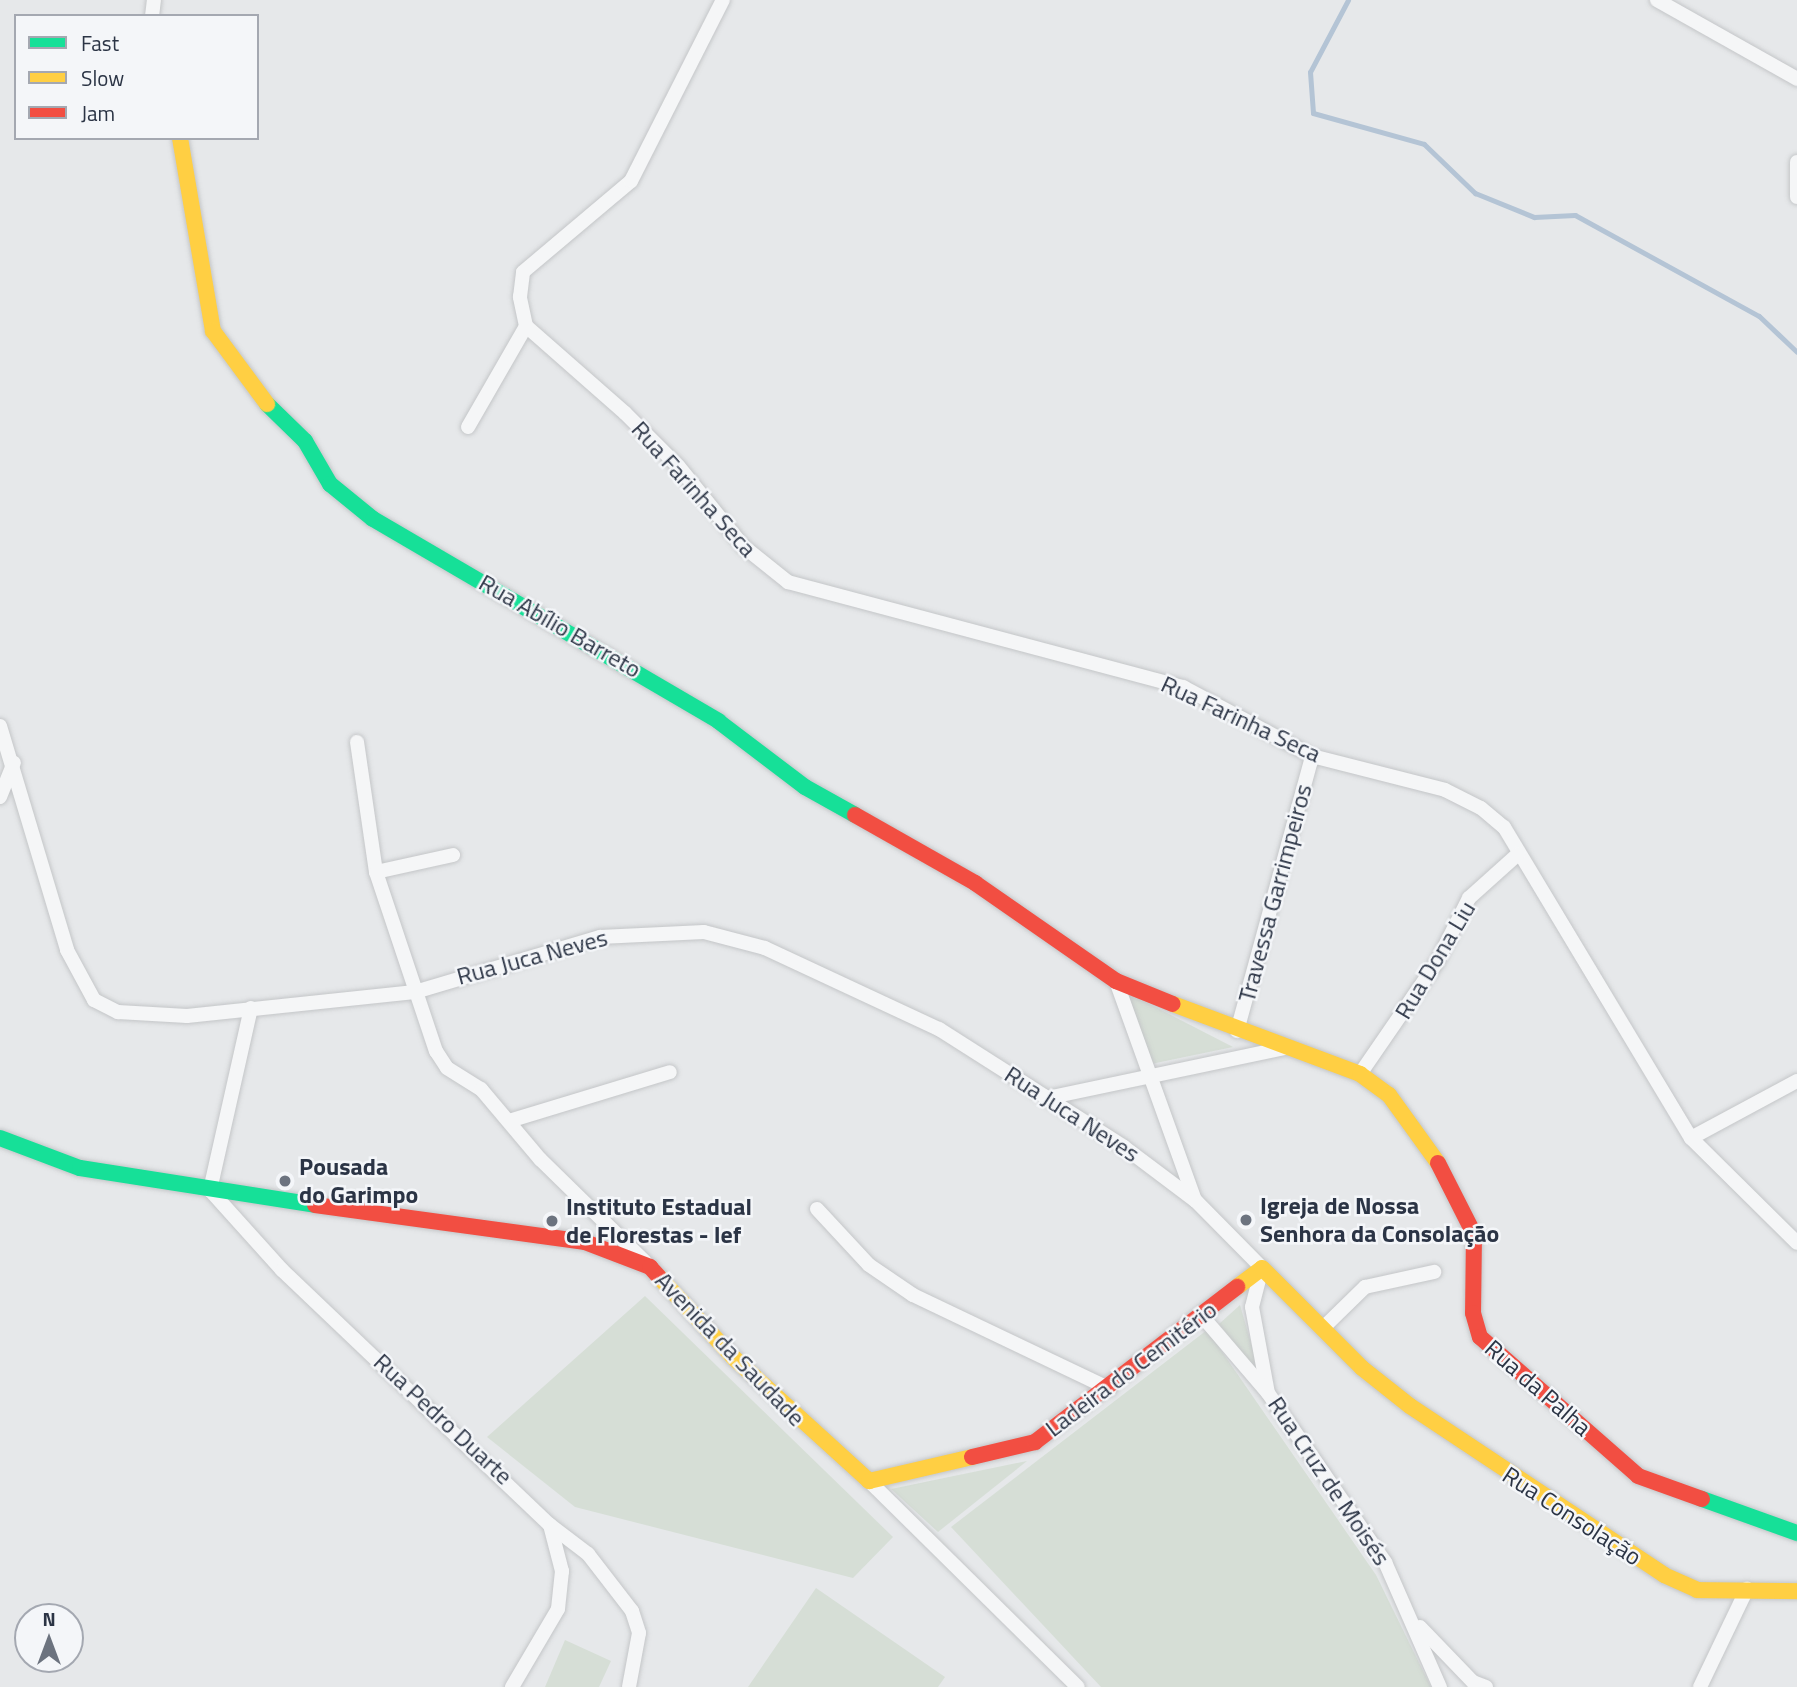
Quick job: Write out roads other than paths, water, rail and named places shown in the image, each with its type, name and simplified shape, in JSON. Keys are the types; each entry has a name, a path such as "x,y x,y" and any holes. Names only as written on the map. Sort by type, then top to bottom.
{"street":[{"path":"468,427 526,326 520,297 523,272 631,181 723,0"},
{"path":"1657,0 1797,79"},
{"name":"Rua Abílio Barreto","path":"180,140 213,331 251,389 304,441 330,484 373,519 718,721 804,787 975,883 1116,981 1237,1031"},
{"path":"1797,162 1797,197"},
{"name":"Rua Farinha Seca","path":"526,326 625,413 679,467 743,546 788,583 1183,687 1312,756 1445,790 1504,827 1691,1138 1797,1243"},
{"name":"Rua Juca Neves","path":"0,726 14,762 67,950 94,1000 146,1017 415,992 600,937 651,930 723,935 765,948 939,1030 1047,1098 1196,1201"},
{"path":"358,743 376,872 415,992 447,1068 481,1089 650,1267"},
{"name":"Travessa Garrimpeiros","path":"1237,1031 1312,756"},
{"path":"0,797 14,762"},
{"name":"Rua Dona Liu","path":"1360,1074 1437,962 1469,898 1518,853"},
{"path":"376,872 453,855"},
{"path":"1116,981 1147,1074 1196,1201 1262,1268"},
{"path":"210,1190 251,1008"},
{"name":"Rua da Palha","path":"1237,1031 1295,1046 1360,1074 1390,1095 1464,1208 1474,1234 1473,1313 1480,1337 1638,1476 1797,1533"},
{"path":"1047,1098 1147,1074 1295,1046"},
{"path":"509,1121 670,1072"},
{"path":"1691,1138 1797,1081"},
{"name":"Avenida da Saudade","path":"0,1138 80,1168 210,1190 585,1242 650,1267 734,1358 869,1480 1078,1687"},
{"name":"Rua Pedro Duarte","path":"210,1190 282,1270 550,1525 588,1554 632,1611 639,1633 629,1687"},
{"path":"817,1209 869,1265 913,1295 1111,1390"},
{"name":"Ladeira do Cemitério","path":"869,1480 1034,1442 1111,1390 1262,1268"},
{"name":"Rua Consolação","path":"1262,1268 1323,1328 1410,1406 1564,1514 1680,1584 1697,1590 1797,1591"},
{"name":"Rua Cruz de Moisés","path":"1262,1268 1252,1307 1268,1393 1345,1500 1417,1624 1440,1687"},
{"path":"1323,1328 1365,1287 1434,1272"},
{"path":"1202,1316 1268,1393"},
{"path":"512,1687 558,1609 562,1571 550,1525"},
{"path":"1700,1687 1747,1589"},
{"path":"1417,1624 1473,1682 1486,1687"}],"waterway":[{"path":"1348,0 1310,72 1313,113 1424,144 1475,193 1534,217 1575,215 1759,316 1797,352"}],"place":[{"name":"Pousada do Garimpo","path":"285,1181"},
{"name":"Igreja de Nossa Senhora da Consolação","path":"1246,1220"},
{"name":"Instituto Estadual de Florestas - Ief","path":"552,1221"}]}
